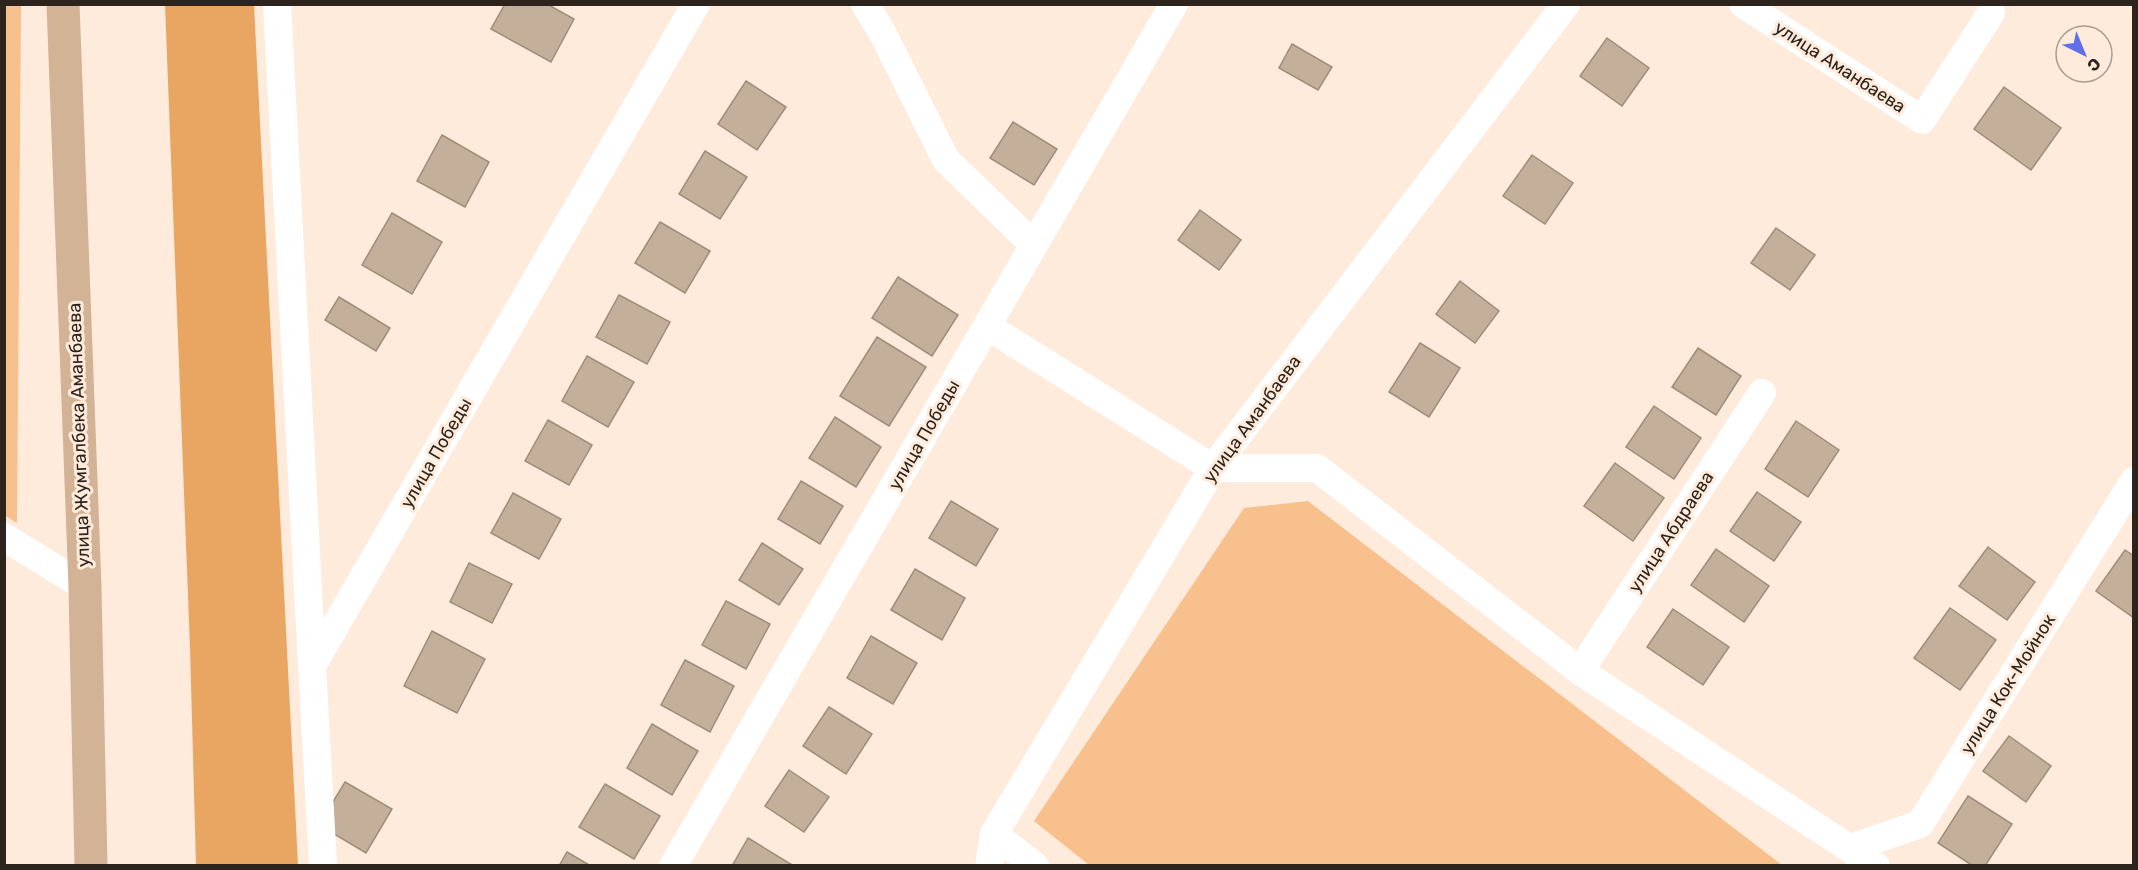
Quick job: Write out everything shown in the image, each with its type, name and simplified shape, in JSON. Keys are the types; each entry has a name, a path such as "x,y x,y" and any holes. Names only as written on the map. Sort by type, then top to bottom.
{"main road":[{"name":"улица Жумгалбека Аманбаева","path":"63,4 85,587 91,866"}],"street":[{"path":"277,4 323,866"},
{"name":"улица Победы","path":"312,666 696,4"},
{"path":"866,4 946,160 1034,245"},
{"name":"улица Победы","path":"673,866 1174,4"},
{"name":"улица Аманбаева","path":"989,866 994,834 1213,468 1566,4"},
{"name":"улица Аманбаева","path":"1743,4 1922,120 1991,13"},
{"path":"987,327 1213,468 1317,468 1580,671 1876,866"},
{"name":"улица Абдраева","path":"1580,671 1762,393"},
{"name":"улица Кок-Мойнок","path":"1851,848 1920,824 2133,481"},
{"path":"4,537 85,587"},
{"path":"994,834 1035,866"}],"shaded area":[{"path":"4,5 21,5 17,523 4,515"},
{"path":"165,5 254,5 298,865 196,865 190,647"},
{"path":"1308,501 1782,865 1089,865 1034,821 1244,508"}],"building":[{"path":"505,4 547,4 574,19 551,62 491,29"},
{"path":"1607,38 1649,68 1622,106 1580,76"},
{"path":"1292,44 1332,67 1318,90 1279,68"},
{"path":"746,81 786,107 757,150 718,124"},
{"path":"2004,87 2061,128 2031,170 1974,129"},
{"path":"1013,122 1057,149 1034,185 990,158"},
{"path":"442,135 489,162 465,207 417,181"},
{"path":"705,151 747,177 720,219 679,194"},
{"path":"1532,155 1573,183 1545,224 1503,196"},
{"path":"1200,210 1241,240 1219,270 1178,240"},
{"path":"392,213 442,242 412,294 362,265"},
{"path":"660,222 710,251 685,293 635,263"},
{"path":"1776,228 1815,255 1790,290 1751,263"},
{"path":"898,277 958,315 932,356 872,318"},
{"path":"1460,281 1499,311 1475,343 1436,314"},
{"path":"619,295 670,322 647,364 596,337"},
{"path":"339,297 390,328 376,351 325,320"},
{"path":"877,337 926,367 889,426 840,396"},
{"path":"1420,343 1460,368 1429,417 1389,392"},
{"path":"1698,348 1741,376 1716,415 1672,387"},
{"path":"587,356 634,382 608,427 562,401"},
{"path":"1654,406 1701,438 1674,479 1626,447"},
{"path":"835,417 881,447 856,487 809,458"},
{"path":"548,420 592,445 569,485 525,461"},
{"path":"1796,421 1839,450 1808,497 1765,469"},
{"path":"1615,463 1664,498 1633,541 1584,506"},
{"path":"801,481 843,506 820,544 778,519"},
{"path":"1757,492 1801,522 1774,561 1730,531"},
{"path":"513,493 561,519 539,559 491,533"},
{"path":"951,501 998,529 976,566 929,538"},
{"path":"762,543 803,569 779,605 739,580"},
{"path":"1988,547 2035,582 2007,620 1959,586"},
{"path":"1716,549 1769,586 1744,622 1691,585"},
{"path":"2125,550 2134,556 2134,618 2096,591"},
{"path":"469,563 512,584 492,623 450,602"},
{"path":"915,569 965,598 942,640 891,610"},
{"path":"726,601 770,624 746,669 702,645"},
{"path":"1950,608 1996,640 1960,690 1914,658"},
{"path":"1673,609 1729,647 1703,685 1647,647"},
{"path":"432,631 485,659 457,713 404,686"},
{"path":"871,636 917,663 893,704 847,678"},
{"path":"685,660 734,686 710,732 661,705"},
{"path":"829,707 872,734 846,774 803,746"},
{"path":"652,724 698,751 672,795 627,768"},
{"path":"2009,736 2051,766 2026,802 1983,771"},
{"path":"789,770 829,797 804,832 765,806"},
{"path":"345,782 392,809 366,853 319,825"},
{"path":"605,784 660,816 634,859 579,827"},
{"path":"1968,796 2012,824 1985,866 1973,866 1938,843"},
{"path":"748,838 794,866 732,866"},
{"path":"567,852 591,866 559,866"}]}
